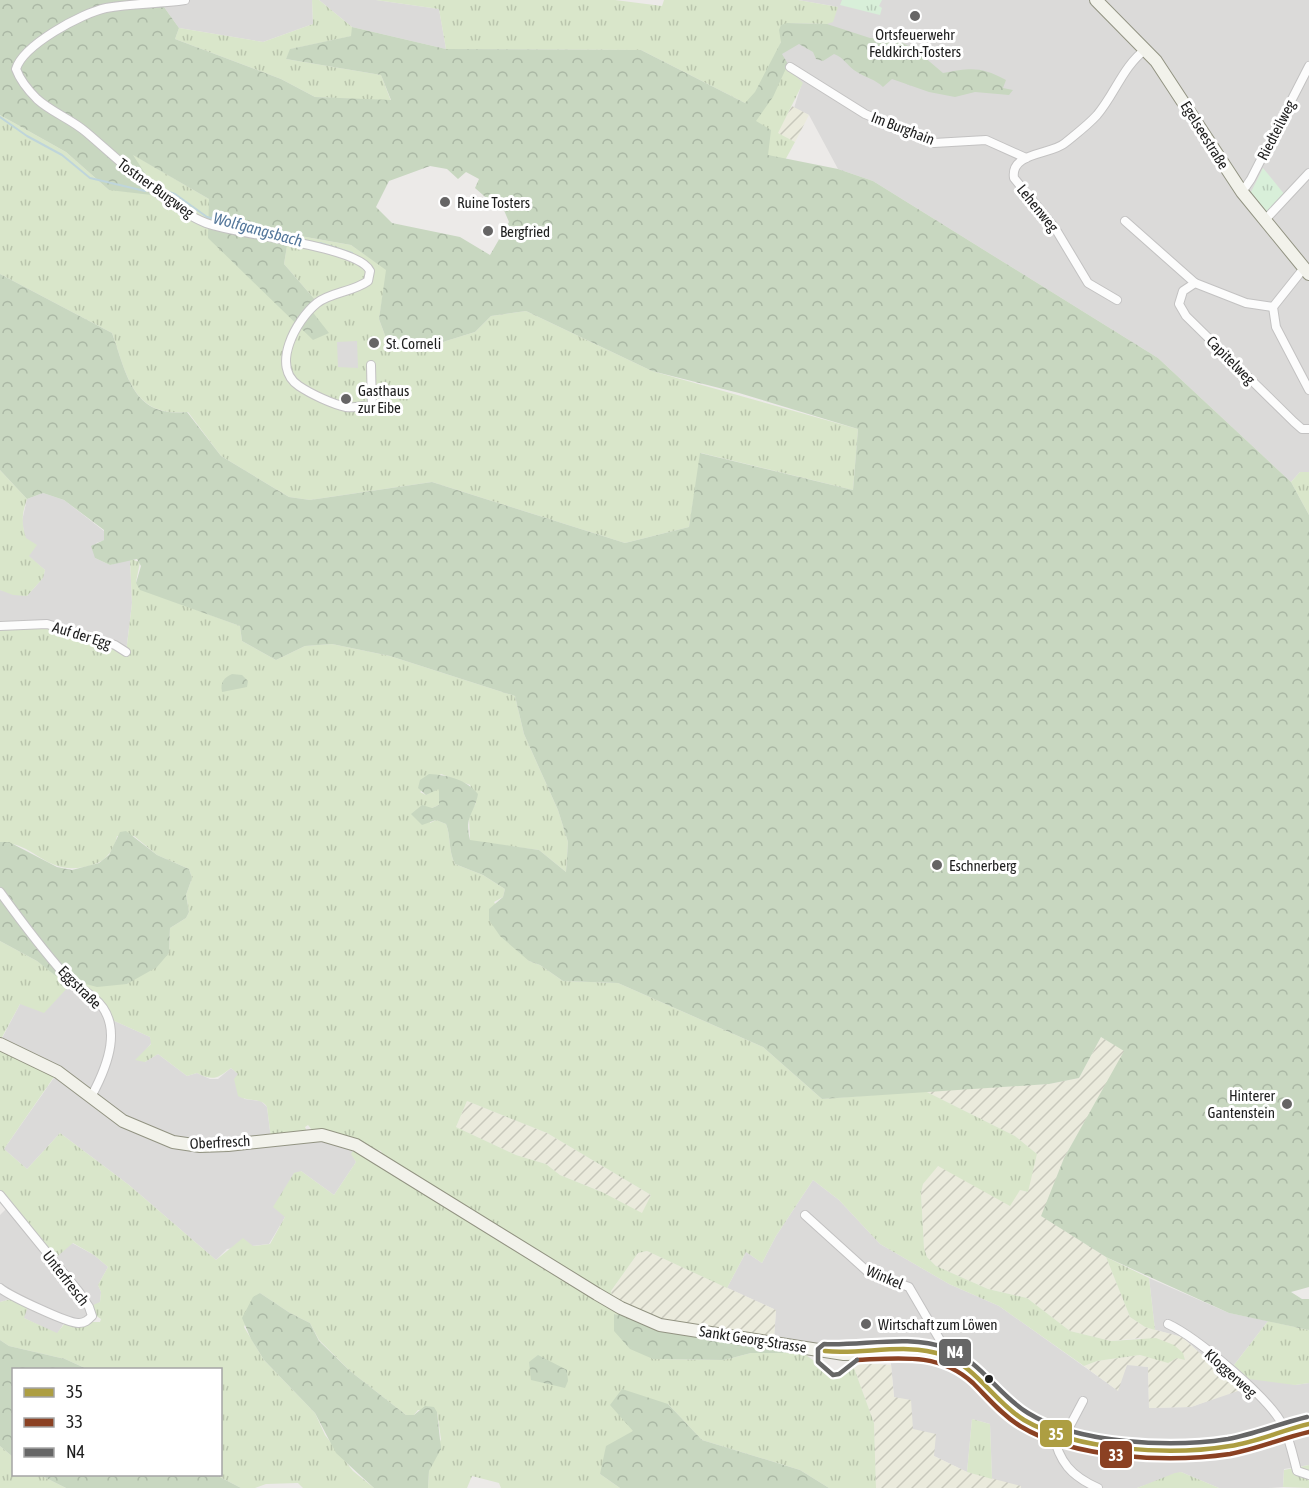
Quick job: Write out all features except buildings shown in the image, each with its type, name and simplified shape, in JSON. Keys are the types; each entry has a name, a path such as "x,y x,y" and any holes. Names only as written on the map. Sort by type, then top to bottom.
{"street":[{"name":"Tostner Burgweg","path":"185,0 106,8 86,15 24,52 16,69 18,76 37,99 85,131 113,157 182,209 205,223 327,249 361,260 370,271 368,281 317,303 292,338 285,362 291,379 299,386 347,408 360,405 372,409 371,365"},
{"name":"Egelseestraße","path":"1096,0 1146,49 1177,90 1242,192 1306,271"},
{"path":"1026,158 1062,146 1096,116 1135,57 1146,49"},
{"name":"Riedteilweg","path":"1242,192 1251,179 1309,66"},
{"name":"Im Burghain","path":"790,67 865,114 934,143 986,140 1026,158"},
{"name":"Lehenweg","path":"1026,158 1017,163 1012,171 1014,178 1055,228 1088,283 1117,300"},
{"path":"1264,221 1309,173"},
{"path":"1125,221 1195,283 1246,303 1273,307"},
{"path":"1273,307 1306,271"},
{"name":"Capitelweg","path":"1195,283 1180,295 1179,304 1186,316 1294,422 1302,429 1309,429"},
{"path":"1273,307 1276,327 1309,390"},
{"name":"Auf der Egg","path":"0,626 47,624 115,645 126,652"},
{"name":"Eggstraße","path":"0,892 18,919 65,975 94,998 105,1012 110,1026 110,1051 92,1095"},
{"name":"Oberfresch","path":"0,1044 58,1072 92,1095 123,1121 173,1142 219,1145 328,1135 356,1145 388,1166"},
{"name":"Sankt Georg-Strasse","path":"388,1166 597,1294 645,1320 844,1354 918,1350 942,1355 961,1363 1025,1420 1059,1435 1140,1447 1205,1449 1233,1446 1309,1424"},
{"name":"Unterfresch","path":"0,1195 79,1292 92,1316 86,1322 75,1323 20,1301 0,1288"},
{"name":"Winkel","path":"805,1215 868,1272 909,1287 940,1340 942,1355"},
{"name":"Kloggerweg","path":"1168,1324 1185,1332 1227,1366 1277,1416 1285,1430"},
{"path":"1083,1401 1059,1435 1060,1458 1066,1468 1076,1477 1098,1488"},
{"path":"1285,1430 1297,1471 1309,1475"}],"shaded area":[{"path":"159,0 312,0 313,24 263,42 179,28"},
{"path":"319,0 376,0 439,9 446,49 352,27"},
{"path":"798,0 1309,0 1309,472 1300,472 1291,482 1158,358 873,181 838,169 809,115 794,108 802,83 776,57 838,7"},
{"path":"792,106 809,115 795,142 777,133"},
{"name":"Gasthaus zur Eibe","path":"357,341 358,368 338,367 337,342"},
{"path":"43,493 64,500 104,531 105,540 96,543 95,558 110,565 130,559 132,603 126,652 0,626 0,590 27,596 43,578 45,570 28,556 22,521 27,499"},
{"path":"72,982 86,993 108,1018 150,1037 152,1042 145,1051 145,1062 158,1054 187,1076 197,1073 210,1079 218,1079 231,1068 238,1074 244,1099 261,1101 267,1107 271,1139 299,1137 356,1145 352,1154 356,1162 334,1195 301,1171 285,1217 269,1244 227,1249 216,1260 129,1185 60,1133 27,1169 4,1149 58,1072 0,1042 20,1004"},
{"path":"1101,1037 1125,1051 1064,1158 1042,1216 1106,1257 1130,1317 1145,1327 1182,1337 1241,1390 1191,1407 1149,1408 1148,1367 1127,1365 1118,1391 1084,1366 1097,1361 1140,1355 1168,1362 1177,1358 1140,1338 1111,1341 1070,1331 1027,1298 988,1289 936,1266 927,1257 924,1248 921,1193 923,1184 937,1166 1027,1192 1037,1154 1015,1136 925,1091 1049,1084 1079,1078"},
{"path":"467,1101 547,1133 651,1195 642,1214 600,1191 560,1175 546,1164 516,1155 456,1127"},
{"path":"813,1180 839,1200 880,1244 949,1284 999,1306 1117,1390 1127,1364 1148,1367 1149,1408 1191,1407 1240,1389 1182,1337 1155,1330 1149,1278 1229,1313 1268,1321 1234,1365 1295,1385 1309,1383 1309,1465 1284,1469 1283,1487 1219,1488 1181,1472 1137,1488 1021,1488 992,1479 990,1424 972,1419 967,1472 934,1456 913,1429 894,1397 890,1353 852,1354 774,1338 776,1310 727,1288 746,1252 762,1263 776,1236"},
{"path":"7,1208 94,1255 108,1267 98,1285 101,1292 100,1302 96,1305 90,1319 66,1320 57,1334 24,1318 13,1298 0,1302 0,1215"},
{"path":"647,1251 776,1310 774,1338 659,1322 612,1298 611,1291 638,1253"},
{"path":"861,1363 891,1365 894,1397 911,1400 913,1429 936,1434 934,1456 967,1472 1021,1486 1021,1488 876,1488 874,1423 854,1368"}],"green space":[{"path":"0,0 159,0 179,28 175,39 281,79 315,97 391,100 381,75 286,59 290,49 351,36 352,27 446,49 641,50 745,103 755,92 781,42 779,30 781,25 787,23 827,24 870,38 895,39 916,50 943,73 975,69 989,72 1006,80 1003,88 1013,90 1009,95 975,92 955,97 929,92 892,79 883,87 854,70 838,56 834,54 823,61 816,59 813,52 799,44 782,54 788,64 773,97 756,121 771,130 768,155 838,169 873,181 1158,358 1291,482 1309,515 1309,1287 1291,1292 1302,1299 1309,1299 1309,1330 1229,1313 1106,1257 1041,1216 1064,1158 1124,1051 1101,1037 1079,1078 1049,1084 822,1099 763,1047 618,983 563,981 540,965 529,961 500,936 489,920 489,909 503,897 505,889 483,875 455,864 446,824 436,820 422,825 411,814 422,805 432,808 439,805 439,789 426,795 418,788 420,780 429,774 456,779 468,785 478,794 469,820 470,840 539,850 566,872 568,842 558,810 524,734 515,696 390,656 332,644 305,646 276,660 242,641 240,626 140,590 136,583 141,566 137,559 110,565 95,558 91,546 104,540 104,530 64,500 43,493 27,499 0,470 0,274 112,333 128,378 143,401 169,412 187,412 221,456 289,497 310,500 432,482 625,543 689,527 700,453 853,490 858,429 739,393 652,371 526,311 491,316 475,332 420,349 390,349 379,319 386,270 351,245 289,234 284,264 316,301 311,310 329,333 313,340 208,238 209,199 133,155 160,196 109,190 66,152 0,115","holes":["430,166 447,169 458,179 466,172 479,179 475,188 491,202 493,209 503,208 509,222 490,255 460,237 392,223 376,207 389,181"]},
{"path":"312,0 319,0 352,27 352,36 291,49 286,59 381,75 391,101 315,97 281,79 175,39 179,28 263,42 313,24"},
{"path":"376,0 615,0 662,6 664,0 798,0 838,7 833,22 827,24 787,23 776,57 803,83 778,133 795,142 783,164 768,155 755,121 745,103 641,50 446,49 439,9"},
{"path":"842,0 882,0 879,6 882,8 880,15 840,5"},
{"path":"0,115 66,152 109,190 132,154 209,199 261,288 313,339 311,310 316,301 284,264 289,234 351,245 387,270 379,319 390,349 420,349 475,332 491,316 526,311 652,371 858,429 853,490 701,453 689,527 625,543 432,482 310,500 289,497 221,456 188,412 170,412 155,408 144,401 128,378 112,333 0,274"},
{"path":"1263,168 1285,195 1268,213 1251,192"},
{"path":"0,470 27,499 23,518 24,533 26,538 37,545 29,556 45,570 43,578 27,596 13,595 0,590"},
{"path":"1300,472 1309,472 1309,515 1291,482"},
{"path":"130,559 140,562 136,582 140,589 240,626 242,641 276,660 305,646 332,644 390,656 515,696 524,734 558,810 568,842 566,872 539,850 470,841 469,815 476,803 470,785 441,774 420,792 426,795 439,788 439,805 432,808 430,823 436,820 446,824 455,864 483,875 505,889 503,897 494,902 529,961 540,965 563,981 618,983 763,1047 822,1099 925,1091 1015,1136 1037,1154 1028,1192 1020,1190 1010,1206 938,1166 923,1184 921,1193 924,1248 927,1257 936,1266 988,1289 1027,1298 1070,1331 1111,1341 1156,1338 1174,1345 1183,1353 1185,1360 1177,1358 1168,1363 1140,1355 1097,1361 1084,1366 999,1306 949,1284 880,1244 839,1200 813,1180 776,1236 762,1263 746,1252 727,1288 647,1251 638,1253 611,1291 612,1298 384,1157 381,1151 312,1130 308,1125 305,1127 308,1134 271,1138 267,1107 262,1102 238,1096 234,1079 238,1074 231,1068 215,1078 197,1073 187,1076 158,1054 145,1062 135,1060 151,1044 150,1037 110,1019 74,981 127,984 169,953 170,928 186,918 189,912 186,895 192,878 189,869 157,855 134,836 117,836 107,857 95,864 78,868 65,868 24,848 0,843 0,627 47,626 126,653 132,603","holes":["467,1101 547,1133 651,1195 642,1213 602,1192 560,1175 546,1164 516,1155 456,1127"]},
{"path":"232,674 242,675 248,681 247,687 222,692 223,681"},
{"path":"126,831 157,855 189,869 192,878 186,895 189,912 186,918 170,928 169,953 157,967 127,984 97,987 56,976 37,961 0,941 0,899 3,893 0,889 0,842 9,842 57,867 72,870 99,863 109,855 120,832"},
{"path":"0,941 37,961 71,984 44,1013 20,1004 0,1041"},
{"path":"0,1047 56,1074 4,1149 27,1169 60,1133 129,1185 216,1260 243,1238 253,1246 270,1244 285,1217 273,1207 294,1173 301,1171 334,1195 356,1162 351,1154 355,1148 529,1254 625,1317 614,1314 653,1359 724,1360 751,1353 803,1353 830,1372 840,1373 854,1368 874,1423 876,1488 829,1488 800,1470 702,1440 668,1404 633,1431 600,1474 620,1488 501,1488 499,1483 472,1476 467,1488 428,1488 429,1471 441,1439 437,1412 418,1410 414,1415 406,1415 350,1371 319,1340 310,1323 260,1293 244,1327 264,1360 315,1413 325,1435 353,1471 374,1488 303,1488 298,1483 266,1484 255,1488 241,1488 218,1476 222,1476 222,1368 85,1368 65,1359 9,1346 0,1340 0,1302 11,1299 28,1306 24,1318 57,1333 66,1322 100,1322 101,1319 95,1315 91,1306 100,1302 101,1292 98,1285 108,1267 94,1255 73,1243 53,1260 0,1193"},
{"path":"1106,1257 1149,1278 1155,1330 1145,1327 1130,1317"},
{"path":"260,1293 310,1323 319,1341 350,1371 406,1415 414,1415 425,1406 434,1407 437,1412 441,1449 429,1471 428,1488 374,1488 336,1453 315,1413 264,1360 251,1339 242,1318 253,1297"},
{"path":"614,1314 803,1353 751,1353 724,1360 653,1359 630,1349 614,1331"},
{"path":"1268,1321 1309,1330 1309,1383 1295,1385 1249,1379 1234,1365"},
{"path":"0,1340 9,1346 65,1359 85,1368 12,1368 12,1456 0,1446"},
{"path":"538,1355 567,1370 568,1381 565,1388 531,1380 529,1362"},
{"path":"622,1389 668,1404 702,1440 800,1470 829,1488 620,1488 600,1474 606,1446 633,1431 610,1405"},
{"path":"972,1419 990,1424 992,1479 967,1472"},
{"path":"0,1446 12,1456 12,1476 42,1476 66,1488 0,1488"},
{"path":"1309,1465 1309,1488 1283,1487 1284,1470"},
{"path":"1181,1472 1219,1488 1137,1488 1175,1473"},
{"path":"42,1476 218,1476 241,1488 66,1488"}],"waterway":[{"name":"Wolfgangsbach","path":"0,117 27,136 62,155 90,178 145,191"},
{"name":"Wolfgangsbach","path":"169,192 207,217 253,230"},
{"name":"Wolfgangsbach","path":"320,243 352,253"}],"transit line":[{"name":"N4","path":"857,1360 839,1374 833,1375 818,1362 818,1349 824,1344 901,1341 932,1344 946,1348 969,1361 1017,1406 1028,1413 1072,1431 1125,1441 1180,1443 1228,1439 1307,1417"},
{"name":"35","path":"825,1351 914,1349 943,1355 976,1376 1003,1404 1024,1420 1070,1439 1097,1444 1153,1450 1206,1449 1250,1442 1309,1424"},
{"name":"33","path":"857,1360 918,1359 946,1366 973,1383 1013,1422 1042,1437 1094,1452 1151,1458 1206,1457 1240,1452 1309,1432"}],"place":[{"name":"Ortsfeuerwehr Feldkirch-Tosters","path":"915,16"},
{"name":"Ruine Tosters","path":"445,202"},
{"name":"Bergfried","path":"488,231"},
{"name":"St. Corneli","path":"374,343"},
{"name":"Gasthaus zur Eibe","path":"346,399"},
{"name":"Eschnerberg","path":"937,865"},
{"name":"Hinterer Gantenstein","path":"1287,1104"},
{"name":"Wirtschaft zum Löwen","path":"866,1324"}]}
